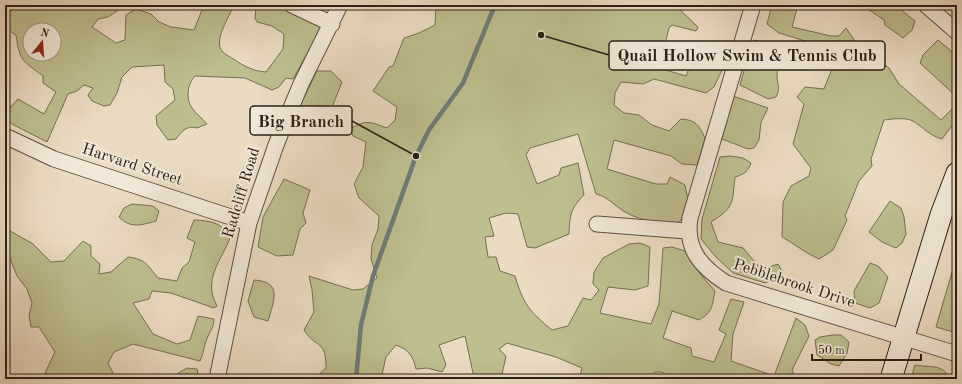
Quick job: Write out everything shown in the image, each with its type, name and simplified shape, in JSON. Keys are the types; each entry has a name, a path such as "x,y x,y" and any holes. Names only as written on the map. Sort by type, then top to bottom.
{"street":[{"path":"292,5 332,24"},
{"name":"Radcliff Road","path":"217,379 249,223 283,127 301,84 332,24 340,5"},
{"name":"Pebblebrook Drive","path":"753,5 690,218 688,231 691,246 699,261 713,274 726,283 957,354"},
{"path":"926,5 957,32"},
{"name":"Harvard Street","path":"5,136 54,159 249,223"},
{"path":"891,379 941,215 957,173"},
{"path":"597,224 688,231"}],"green space":[{"path":"5,5 126,5 108,17 98,19 92,27 116,43 125,40 126,15 136,9 151,14 159,22 171,27 194,30 204,5 234,5 221,35 220,47 225,54 242,65 254,70 266,72 283,49 284,34 272,26 257,22 255,18 256,7 277,5 322,27 293,79 286,78 279,87 272,90 245,78 195,76 188,91 190,104 207,124 197,128 190,127 183,131 176,139 168,140 157,125 156,116 175,100 173,89 165,82 164,65 132,67 122,77 117,93 110,105 104,106 92,101 88,95 93,88 84,85 77,91 68,94 47,142 12,124 5,118 8,110 18,99 44,114 56,92 43,83 43,76 25,62 62,62 62,22 22,22 22,58 16,35 5,28"},
{"path":"434,5 675,5 698,27 696,31 672,25 669,28 659,68 686,76 696,51 718,59 722,70 714,87 706,93 654,79 643,84 621,82 615,93 614,105 624,113 639,115 652,125 669,131 681,119 694,122 701,130 705,138 697,165 682,164 671,156 614,140 607,169 656,184 667,184 670,177 685,185 690,210 678,223 652,221 633,216 623,211 605,197 596,194 578,134 530,148 526,155 537,184 559,175 561,168 578,163 584,195 573,208 569,234 535,248 527,247 518,214 506,213 489,218 494,236 485,237 488,257 496,257 500,271 515,276 521,294 528,307 552,330 568,326 583,298 591,300 599,290 593,284 594,272 603,258 629,244 640,243 650,247 648,286 635,290 608,287 600,313 651,324 659,304 663,248 672,247 685,251 701,275 715,291 712,305 707,314 699,320 672,311 663,338 691,348 692,356 714,362 726,334 719,330 731,299 744,302 733,334 731,361 774,376 796,318 805,325 809,336 792,370 794,374 792,379 676,379 661,372 655,372 654,379 579,379 582,368 556,357 507,343 499,349 506,356 501,379 477,379 473,373 465,336 439,345 446,365 442,372 427,368 416,369 410,354 396,345 386,357 381,379 314,379 326,368 326,359 320,346 304,330 314,312 309,276 353,290 363,289 377,278 371,259 372,245 378,229 379,216 359,198 354,184 363,167 366,142 353,136 350,129 368,122 387,128 395,120 397,107 373,91 389,67 393,66 404,38 435,25 436,7"},
{"path":"772,5 798,5 792,27 831,36 839,36 846,28 855,41 889,68 899,84 941,120 957,104 957,119 942,139 934,136 917,123 910,120 884,120 871,159 872,166 859,181 845,216 847,220 833,250 819,259 782,237 783,202 791,186 809,176 811,168 793,144 804,104 797,97 805,87 824,89 833,66 827,55 815,44 779,33 767,24"},
{"path":"862,5 895,5 915,21 912,30 903,38 885,25 884,20"},
{"path":"755,40 783,50 777,72 779,88 776,97 768,99 740,85 751,46"},
{"path":"938,40 957,56 957,97 920,63 923,55"},
{"path":"317,71 331,71 342,82 327,120 312,118 299,108"},
{"path":"733,96 768,108 761,122 759,140 754,148 748,149 722,139"},
{"path":"731,156 743,158 751,163 745,172 735,177 731,204 719,217 711,222 718,242 743,248 760,268 778,264 782,271 776,278 765,283 733,273 716,257 701,239 702,219 720,157"},
{"path":"284,179 310,190 303,213 306,223 300,229 293,255 277,256 258,247 263,217"},
{"path":"890,201 901,208 904,217 906,234 902,243 896,248 882,242 869,232"},
{"path":"132,204 153,206 159,211 156,221 146,224 132,225 123,221 119,217 124,208"},
{"path":"194,220 215,223 231,236 212,278 213,296 217,306 214,308 171,293 152,291 149,299 133,303 153,334 177,344 190,340 198,316 214,319 213,326 200,361 133,344 114,352 108,363 115,377 120,379 60,379 45,373 55,352 39,327 31,327 29,315 32,303 27,289 17,276 5,249 5,228 33,244 51,262 64,261 83,241 91,246 91,256 100,264 99,274 111,272 128,257 143,261 158,278 177,281 182,268 189,262 195,242 187,238"},
{"path":"957,255 957,333 936,327"},
{"path":"870,263 878,266 888,277 879,303 870,308 855,303 854,291"},
{"path":"254,280 263,281 273,288 274,299 268,321 254,317 248,301"},
{"path":"841,335 849,342 847,353 839,366 831,364 817,355 815,340 820,337"},
{"path":"915,365 940,368 944,370 950,379 911,379"},
{"path":"187,368 197,369 199,379 175,379 177,374"}],"waterway":[{"path":"356,379 361,325 373,276 416,156 429,130 463,83 495,5"}],"place":[{"name":"Quail Hollow Swim & Tennis Club","path":"541,35"},
{"name":"Big Branch","path":"416,156"}]}
